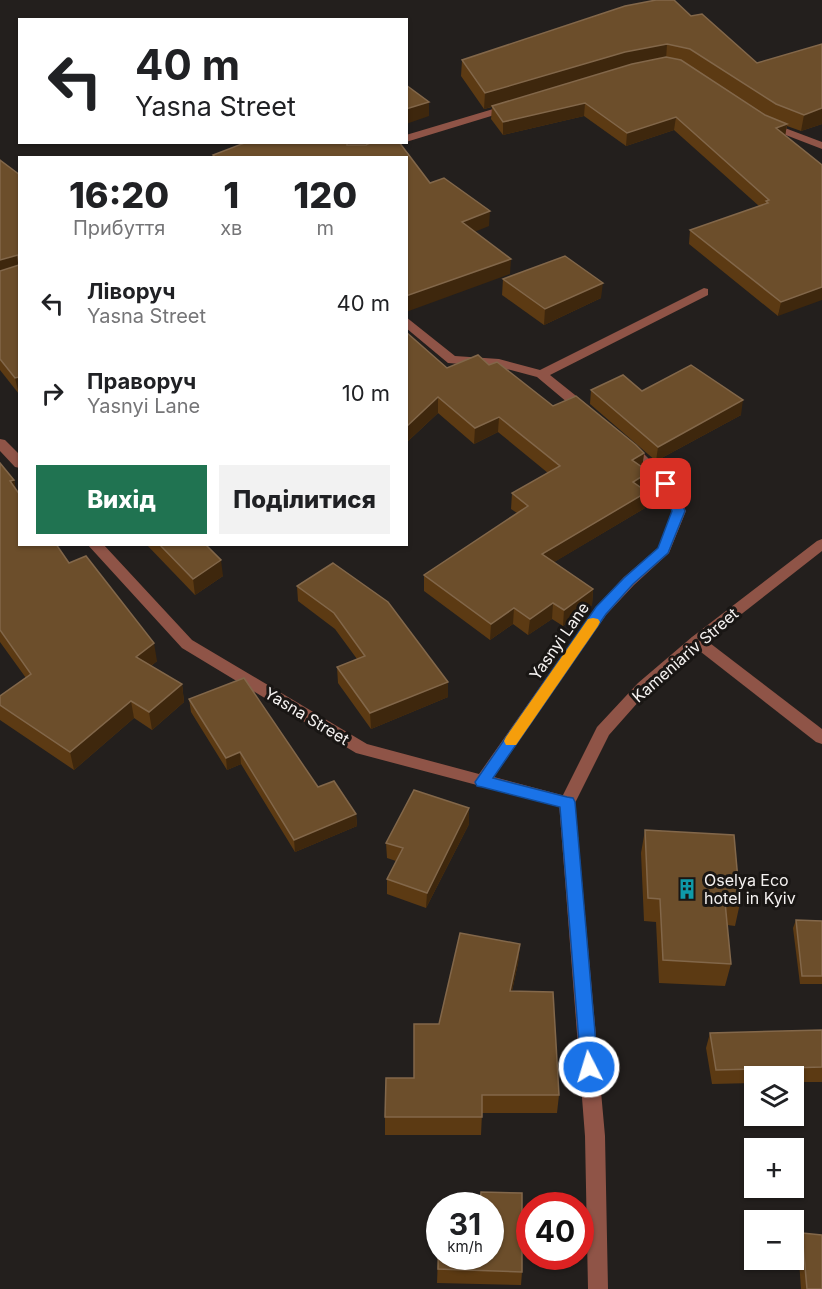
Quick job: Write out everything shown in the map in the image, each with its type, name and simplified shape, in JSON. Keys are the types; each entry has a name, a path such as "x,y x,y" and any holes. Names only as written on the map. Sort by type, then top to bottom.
{"street":[{"path":"408,138 520,104"},
{"path":"759,118 799,138 822,146"},
{"path":"541,374 704,292"},
{"path":"408,323 452,360 499,363 541,374 596,419"},
{"name":"Yasnyi Lane","path":"482,782 601,611 629,581 664,550 679,511 666,484 641,456 614,434"},
{"path":"0,443 18,462"},
{"name":"Kameniariv Street","path":"567,802 603,731 643,687 697,641 822,544"},
{"name":"Yasna Street","path":"96,546 187,644 362,749 482,782 567,802"},
{"path":"697,641 822,738"},
{"path":"567,802 595,1136 598,1289"}],"building":[{"path":"656,0 674,0 691,16 702,14 757,63 822,44 822,108 804,115 776,104 690,49 667,44 625,52 485,93 462,60 625,6"},
{"path":"666,57 681,60 765,115 787,124 776,128 822,165 822,287 781,302 690,230 768,203 766,201 769,200 676,117 627,133 585,103 503,122 492,106 632,64"},
{"path":"408,86 429,102 408,108"},
{"path":"242,144 401,144 430,183 444,178 490,211 462,222 511,259 408,295 408,156 213,155"},
{"path":"0,160 18,174 18,255 0,260"},
{"path":"565,256 603,283 545,309 503,279"},
{"path":"18,265 18,377 15,378 0,359 0,271"},
{"path":"408,334 447,368 478,355 489,365 497,362 553,406 576,396 644,453 632,460 649,472 633,482 647,492 542,554 593,589 564,610 553,603 530,619 514,608 491,624 424,575 528,506 512,493 560,466 499,417 475,428 438,397 408,425"},
{"path":"691,365 743,400 658,447 591,390 623,375 642,391"},
{"path":"0,463 14,480 10,481 18,492 18,546 57,546 69,563 86,556 154,643 136,657 182,684 149,712 131,701 70,752 0,705 0,696 31,674 0,630"},
{"path":"161,546 207,546 221,560 193,579"},
{"path":"333,563 388,602 448,682 370,713 337,667 365,656 334,613 297,586"},
{"path":"244,678 318,787 334,781 356,814 294,840 240,752 226,758 189,699"},
{"path":"414,790 469,808 427,893 387,879 403,848 386,843"},
{"path":"645,830 734,835 740,903 725,902 731,964 663,960 660,899 648,898"},
{"path":"796,920 822,921 822,976 802,976"},
{"path":"460,933 520,944 510,991 553,992 559,1095 482,1095 482,1117 385,1117 386,1078 414,1078 414,1024 439,1024"},
{"path":"822,1030 822,1067 744,1066 744,1069 716,1070 710,1033"},
{"path":"504,1193 516,1193 516,1270 522,1270 522,1272 466,1270 504,1270"},
{"path":"804,1233 822,1235 822,1289 807,1289"}],"slow traffic":[{"path":"511,741 593,622"}],"place":[{"name":"Oselya Eco hotel in Kyiv","path":"687,889"}],"route":[{"path":"589,1067 567,802 482,782 601,611 629,581 664,550 679,511 666,484"}]}
